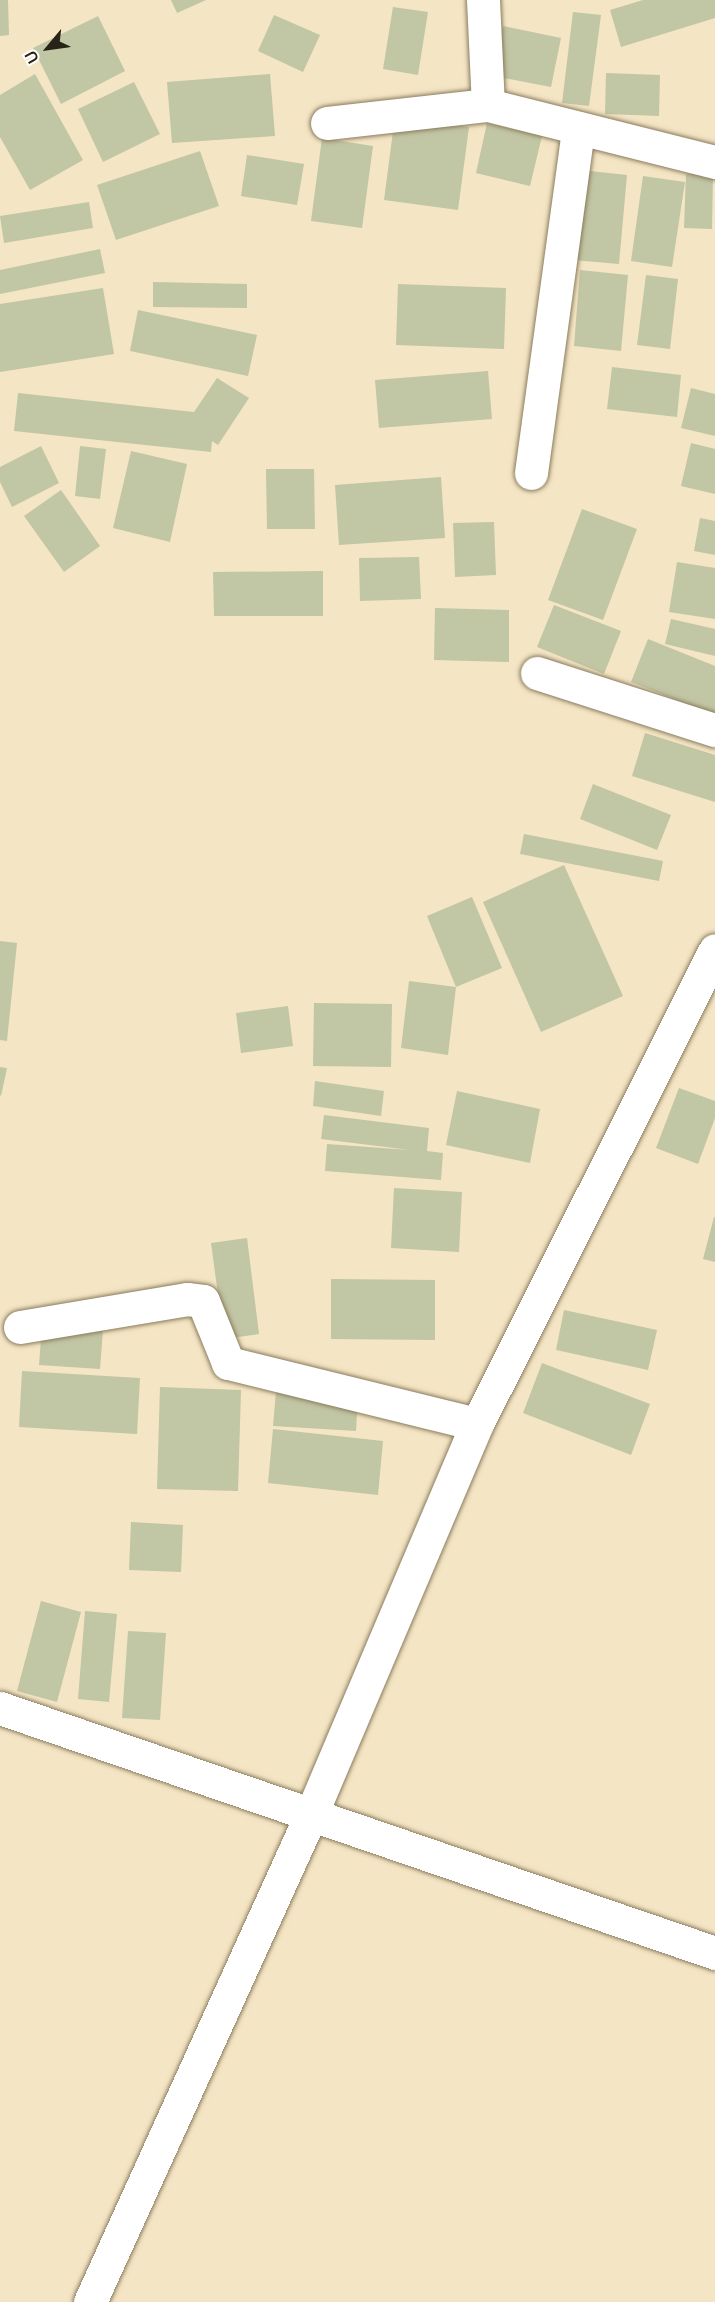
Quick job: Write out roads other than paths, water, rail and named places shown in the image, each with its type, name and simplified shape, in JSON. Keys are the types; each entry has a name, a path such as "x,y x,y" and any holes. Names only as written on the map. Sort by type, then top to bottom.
{"street":[{"path":"483,0 488,105"},
{"path":"327,123 488,105 715,162"},
{"path":"531,473 578,128"},
{"path":"537,673 715,730"},
{"path":"90,2302 310,1817 477,1424 715,950"},
{"path":"20,1327 187,1299 203,1301 228,1363 477,1424"},
{"path":"0,1708 310,1817 715,1953"}]}
